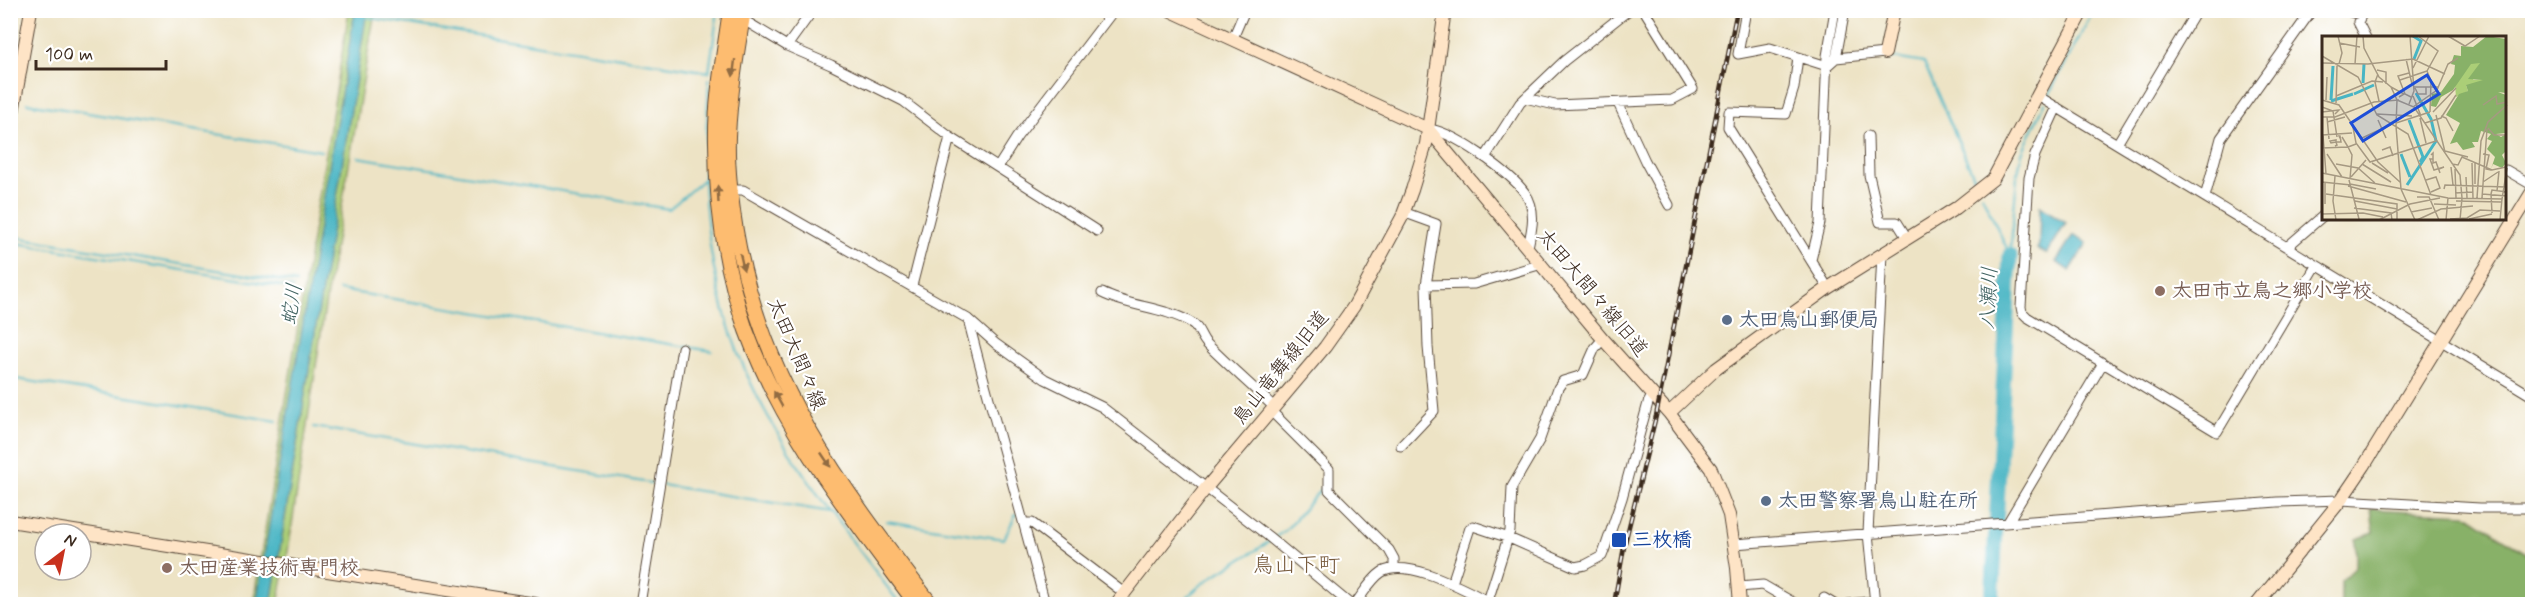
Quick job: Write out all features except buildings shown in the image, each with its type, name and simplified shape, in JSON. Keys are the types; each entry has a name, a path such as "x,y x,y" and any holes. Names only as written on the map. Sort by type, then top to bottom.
{"main road":[{"name":"太田大間々線","path":"730,10 720,79 715,140 719,204 726,259 746,329 776,396 812,460 916,604"},
{"name":"太田大間々線","path":"743,15 734,67 728,137 730,190 740,255 756,318 794,405 847,491 931,604"}],"street":[{"path":"10,129 31,10"},
{"path":"787,46 813,10"},
{"path":"998,167 1017,137 1114,10"},
{"path":"1169,10 1428,129 1439,129 1486,156 1526,193 1534,221 1528,247"},
{"path":"1233,38 1245,10"},
{"path":"1428,129 1445,10"},
{"path":"1486,156 1498,134 1526,98 1564,61 1629,10"},
{"path":"1526,98 1555,105 1672,100 1693,88 1644,10"},
{"path":"1746,10 1738,54 1770,48 1827,66"},
{"path":"1811,260 1820,223 1827,66 1835,10"},
{"path":"1836,58 1845,10"},
{"path":"1827,66 1836,58 1886,53 1894,10"},
{"path":"1669,412 1716,369 1828,288 1956,208 1993,179 2039,97 2083,10"},
{"path":"2117,144 2197,10"},
{"path":"2205,197 2219,140 2312,10"},
{"path":"2344,10 2362,13 2360,29 2365,36"},
{"path":"743,15 787,46 903,101 950,137 1097,231"},
{"path":"1798,57 1794,88 1786,114 1729,112 1727,120 1728,127 1828,288"},
{"path":"2039,97 2532,396"},
{"path":"1618,103 1669,205"},
{"path":"2053,105 2029,178 2021,307 2027,317 2217,432 2316,266"},
{"name":"鳥山竜舞線旧道","path":"1116,604 1206,488 1274,410 1341,327 1403,212 1428,129"},
{"name":"太田大間々線旧道","path":"1428,129 1604,339 1669,412 1711,469 1729,515 1740,604"},
{"path":"1868,136 1869,175 1880,222 1897,222 1907,238"},
{"path":"912,286 950,137"},
{"path":"2507,171 2532,185"},
{"path":"730,190 743,190 912,286 968,319 996,344 1045,379 1102,407 1350,604"},
{"path":"2257,604 2341,500 2442,341 2532,192"},
{"path":"1401,446 1434,411 1428,347 1426,285 1436,224 1403,212"},
{"path":"2287,248 2322,217"},
{"path":"1848,604 1875,603 1868,533 1882,254"},
{"path":"1426,285 1474,284 1542,264"},
{"path":"1102,293 1119,302 1162,312 1190,322 1197,328 1207,343 1329,469 1329,490 1389,550 1394,559 1395,568"},
{"path":"968,319 987,397 1045,604"},
{"path":"1355,604 1376,576 1395,568 1427,574 1452,583 1488,601 1509,538 1512,487 1540,439 1558,388 1563,381 1583,375 1595,348 1604,339"},
{"path":"640,604 682,348"},
{"path":"2005,523 2103,363"},
{"path":"1452,583 1470,528 1476,526 1575,567 1584,566 1602,556 1616,518 1648,403 1653,394"},
{"path":"1734,544 2277,502 2341,500 2480,508 2532,508"},
{"path":"10,522 536,604"},
{"path":"1024,523 1032,523 1124,593"},
{"path":"1739,587 1763,585 1796,604"},
{"path":"1824,598 1834,604"}],"green space":[{"path":"349,11 355,11 256,604 253,604"},
{"path":"367,11 375,11 327,293 287,558 282,559 281,570 284,572 278,604 271,604"},
{"path":"2371,509 2467,514 2532,557 2532,604 2341,604 2341,581 2356,567 2356,539 2374,533"}],"water":[{"path":"355,11 367,11 271,604 256,604"},
{"path":"2040,206 2066,223 2047,254 2037,249"},
{"path":"2073,235 2087,243 2070,271 2056,262"}],"waterway":[{"path":"365,17 709,72 718,10"},
{"name":"八瀬川","path":"2047,98 2094,10"},
{"path":"1888,57 1924,63 1977,184"},
{"path":"358,157 669,209 704,179 709,79"},
{"path":"27,103 321,151"},
{"name":"八瀬川","path":"2010,254 2017,177 2022,153 2045,103"},
{"path":"704,179 710,241 722,302 754,390 783,442 831,513 900,604"},
{"path":"1982,195 2010,255"},
{"name":"蛇川","path":"10,236 296,283"},
{"name":"蛇川","path":"10,242 293,288"},
{"name":"八瀬川","path":"1992,604 2010,255"},
{"path":"339,290 712,351"},
{"path":"10,378 277,421"},
{"path":"314,427 656,484"},
{"path":"662,485 831,512"},
{"path":"1274,538 1286,530 1322,488"},
{"path":"886,521 1004,539 1016,514"},
{"path":"1181,604 1211,577 1270,541"}],"railway":[{"path":"1614,604 1624,547 1656,416 1737,10"}],"place":[{"name":"太田市立鳥之郷小学校","path":"2160,291"},
{"name":"太田鳥山郵便局","path":"1727,320"},
{"name":"太田警察署鳥山駐在所","path":"1766,501"},
{"name":"三枚橋","path":"1619,540"},
{"name":"太田産業技術専門校","path":"167,568"}],"district":[{"name":"鳥山下町","path":"1296,566"}]}
